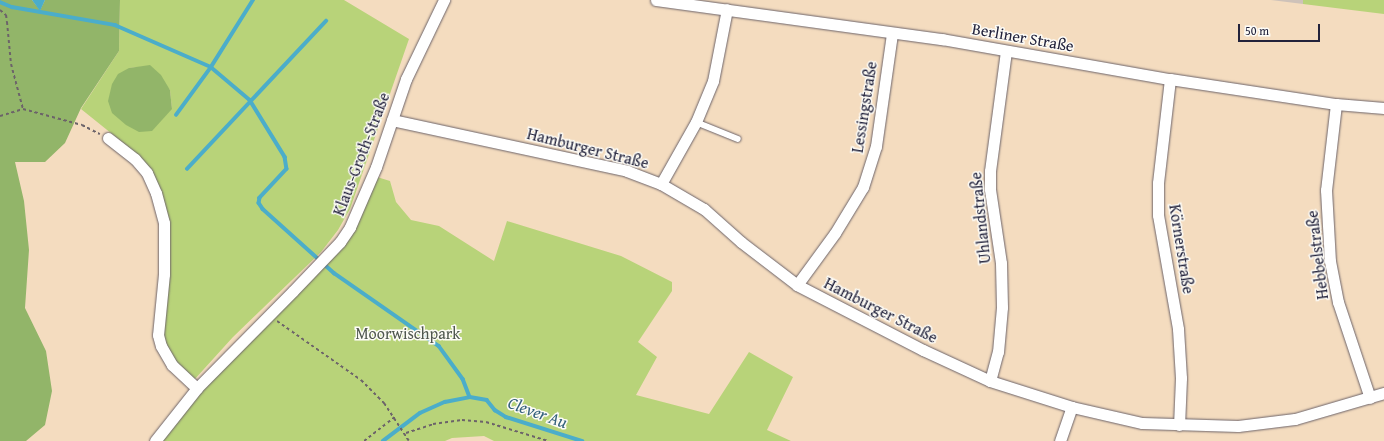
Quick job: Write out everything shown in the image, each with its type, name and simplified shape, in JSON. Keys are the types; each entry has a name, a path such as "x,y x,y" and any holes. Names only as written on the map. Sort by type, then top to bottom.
{"street":[{"name":"Klaus-Groth-Straße","path":"155,441 197,388 340,242 350,227 376,168 406,79 444,0"},
{"name":"Berliner Straße","path":"656,0 892,32 1170,79 1336,104 1384,108"},
{"path":"661,184 696,122 713,81 727,9"},
{"name":"Lessingstraße","path":"797,285 835,233 863,187 876,146 892,32"},
{"name":"Uhlandstraße","path":"990,381 998,352 1002,307 1001,262 990,189 990,171 1006,51"},
{"name":"Körnerstraße","path":"1170,79 1158,183 1158,215 1178,329 1181,378 1179,425"},
{"name":"Hebbelstraße","path":"1336,104 1326,190 1330,261 1340,309 1370,398"},
{"name":"Hamburger Straße","path":"392,120 627,171 661,184 704,209 741,242 797,285 923,350 990,381 1072,407 1142,423 1238,426 1295,419 1384,393"},
{"path":"108,138 135,159 147,173 156,193 164,224 164,274 158,334 161,346 172,365 197,388"},
{"path":"1060,441 1072,407"}],"lane":[{"path":"696,122 738,139"}],"path":[{"path":"0,10 6,15 11,64 23,108"},
{"path":"0,116 23,108 82,125 108,138"},
{"path":"268,315 361,380 395,417 410,441"},
{"path":"364,441 395,417"},
{"path":"406,433 432,424 462,420 486,422 548,441"}],"shaded area":[{"path":"1271,0 1303,0 1303,4"}],"green space":[{"path":"0,0 32,0 40,10 45,0 120,0 119,51 81,108 65,143 45,162 15,162 24,201 29,250 25,308 46,351 52,391 45,425 26,441 0,441"},
{"path":"120,0 344,0 409,39 350,209 338,230 321,252 233,337 194,380 167,353 163,340 166,224 132,150 81,109 119,51","holes":["150,66 170,90 172,109 129,68"]},
{"path":"1303,0 1384,0 1384,14 1303,4"},
{"path":"150,65 161,75 170,90 172,109 152,131 139,132 126,125 112,113 108,101 112,84 118,74 129,68"},
{"name":"Moorwischpark","path":"377,177 390,181 396,202 411,220 439,226 494,261 507,221 621,256 672,282 672,291 638,342 657,357 636,395 709,414 749,352 793,377 767,430 791,441 494,441 484,436 452,438 445,441 162,441 192,402 342,247"}],"water":[{"path":"32,0 45,0 40,11"}],"waterway":[{"path":"176,115 211,67 253,0"},
{"path":"0,2 12,7 115,25 211,67 250,100 285,157 287,169 260,198 259,203 263,209 334,273 439,346 463,379 470,397"},
{"path":"187,169 326,21"},
{"name":"Clever Au","path":"383,441 420,413 445,402 470,397 487,400 495,410 506,417 582,441"}]}
